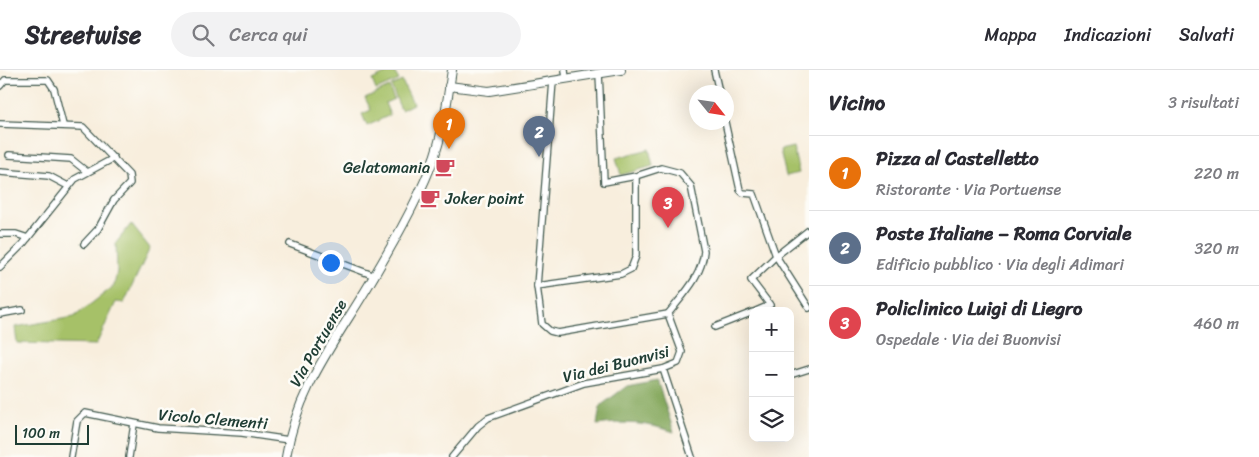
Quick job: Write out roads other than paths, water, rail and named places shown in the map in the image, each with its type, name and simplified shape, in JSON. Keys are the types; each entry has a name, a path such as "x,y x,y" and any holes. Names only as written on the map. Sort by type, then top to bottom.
{"main road":[{"name":"Via Portuense","path":"286,457 298,408 312,377 342,324 375,276 412,204 435,153 452,70"},
{"path":"449,86 485,91 621,70"}],"street":[{"path":"564,70 566,79"},
{"path":"714,70 717,85"},
{"path":"553,81 537,286 542,322 553,333 668,314 693,282 703,262 704,251 693,190 683,175 670,168 661,168 606,183 603,181 599,73"},
{"path":"0,86 5,80 48,80 56,94 63,125"},
{"path":"0,124 81,126 88,129 129,175 130,182 114,200 98,229 84,244"},
{"path":"727,130 740,190 743,193 754,194 776,256 809,308"},
{"path":"9,155 71,159 86,171"},
{"path":"0,267 28,238 68,186 86,171 114,158"},
{"path":"0,173 49,176 68,186"},
{"path":"537,286 621,274 631,269 636,256 636,176"},
{"path":"765,307 770,305 751,280 776,256 808,233"},
{"path":"0,234 16,234 28,238"},
{"path":"290,244 375,276"},
{"path":"0,314 22,310"},
{"path":"715,327 749,313"},
{"name":"Via dei Buonvisi","path":"452,457 475,428 488,418 584,383 663,368 678,363 682,355 668,314"},
{"path":"663,368 692,457"},
{"path":"794,374 809,369"},
{"name":"Vicolo Clementi","path":"71,457 76,423 83,414 158,428 242,433 289,440"},
{"name":"Vicolo Clementi","path":"129,457 134,424"}],"place":[{"name":"Pizza al Castelletto","path":"449,149"},
{"name":"Poste Italiane – Roma Corviale","path":"539,157"},
{"name":"Gelatomania","path":"445,167"},
{"name":"Joker point","path":"430,198"},
{"name":"Policlinico Luigi di Liegro","path":"668,228"}]}
